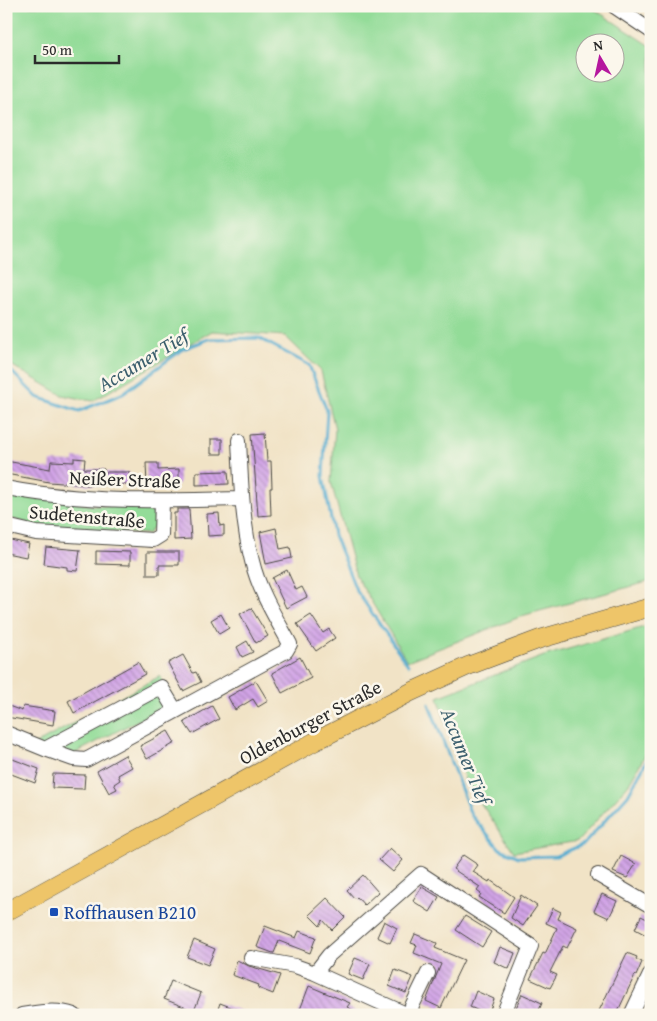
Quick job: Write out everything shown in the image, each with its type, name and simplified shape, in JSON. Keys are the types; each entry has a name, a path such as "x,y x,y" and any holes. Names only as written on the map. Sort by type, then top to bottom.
{"main road":[{"name":"Oldenburger Straße","path":"6,912 306,747 411,692 468,666 540,638 651,607"}],"street":[{"path":"614,6 651,31"},
{"path":"6,733 73,759 86,760 286,651 290,644 265,597 252,562 242,499 239,440"},
{"name":"Neißer Straße","path":"6,488 100,500 242,499"},
{"name":"Sudetenstraße","path":"6,526 36,533 153,540 160,535 162,501"},
{"path":"45,749 161,687 175,710"},
{"path":"315,973 329,955 421,874 531,946 503,1015"},
{"path":"598,875 651,906"},
{"path":"251,958 295,966 315,973 409,1015 428,973"},
{"path":"631,1015 651,973"},
{"path":"22,1015 51,1011 69,1014"}],"green space":[{"path":"6,6 589,6 651,46 651,581 525,615 407,661 356,576 331,482 335,429 321,371 285,336 212,331 93,401 62,395 6,362"},
{"path":"6,494 99,506 143,507 154,514 155,525 148,534 37,526 6,517"},
{"path":"651,625 651,745 628,785 578,841 514,852 465,780 438,697 544,656"},
{"path":"160,676 175,701 64,759 32,746"}],"building":[{"path":"265,433 267,461 271,461 271,515 258,516 252,434"},
{"path":"211,439 222,439 222,454 211,454"},
{"path":"74,458 85,459 84,469 104,469 104,472 129,472 130,484 88,485 49,482 6,474 6,461 50,469 51,461 74,462"},
{"path":"146,463 158,463 158,470 179,469 179,485 147,486"},
{"path":"228,471 229,484 196,485 196,472"},
{"path":"177,509 189,509 191,539 174,540 174,513 177,513"},
{"path":"219,513 220,526 224,525 224,535 208,536 207,514"},
{"path":"276,528 280,549 290,547 292,558 266,564 260,532"},
{"path":"6,539 29,544 26,557 6,553"},
{"path":"46,547 80,550 77,571 67,570 67,567 44,564"},
{"path":"96,551 130,552 130,565 96,564"},
{"path":"147,552 179,552 179,565 159,565 159,575 147,575"},
{"path":"287,570 296,590 302,587 307,597 286,608 272,578"},
{"path":"251,608 268,636 256,643 240,614"},
{"path":"221,614 229,628 219,634 211,620"},
{"path":"311,615 323,633 329,629 335,638 316,651 297,624"},
{"path":"247,641 253,652 242,657 237,647"},
{"path":"183,655 193,673 196,672 201,682 183,691 168,663"},
{"path":"300,657 311,678 282,693 272,673"},
{"path":"138,662 145,674 74,713 68,701"},
{"path":"256,681 268,701 258,707 253,699 235,710 228,697"},
{"path":"6,705 22,711 23,706 55,711 53,725 6,717"},
{"path":"212,706 219,719 192,734 184,722"},
{"path":"168,731 175,743 147,759 140,746"},
{"path":"125,755 132,767 118,775 120,780 114,784 117,789 109,793 97,771"},
{"path":"10,758 39,769 35,783 6,772"},
{"path":"53,774 85,775 84,789 52,788"},
{"path":"390,848 403,860 393,872 379,860"},
{"path":"463,855 478,865 473,872 489,882 490,880 514,897 504,913 479,897 481,894 477,891 480,887 453,869"},
{"path":"621,856 636,864 627,878 613,872"},
{"path":"363,875 378,892 364,905 347,890"},
{"path":"422,887 439,897 430,912 413,901"},
{"path":"602,894 617,901 609,918 594,911"},
{"path":"521,895 537,906 523,926 511,918"},
{"path":"327,898 345,917 332,930 323,920 320,926 309,915"},
{"path":"553,908 561,912 558,919 577,928 567,948 563,946 550,972 557,975 550,988 530,979 543,953 545,954 557,928 546,923"},
{"path":"465,916 491,932 482,947 456,930"},
{"path":"641,916 651,921 651,931 648,936 635,929"},
{"path":"384,921 397,928 390,943 377,937"},
{"path":"265,926 296,938 299,931 316,937 310,953 279,941 274,953 257,947"},
{"path":"415,934 437,943 435,948 464,960 441,1008 426,1001 441,964 414,953 417,945 411,943"},
{"path":"194,940 215,949 208,965 187,957"},
{"path":"500,947 515,953 509,969 494,962"},
{"path":"627,953 637,957 636,959 642,962 636,976 616,1015 597,1015"},
{"path":"355,958 370,964 363,980 348,974"},
{"path":"237,960 249,966 280,975 273,994 258,988 259,985 232,975"},
{"path":"395,970 413,977 406,993 389,986"},
{"path":"171,981 201,993 194,1011 164,999"},
{"path":"309,986 350,1003 347,1007 362,1015 298,1015"},
{"path":"476,991 494,999 488,1015 470,1007"},
{"path":"522,994 542,1003 537,1015 513,1015"},
{"path":"220,1003 249,1014 249,1015 216,1015"}],"waterway":[{"name":"Accumer Tief","path":"6,366 37,397 79,411 122,394 183,349 209,339 259,338 309,365 327,411 323,476 334,535 356,590 408,665"},
{"name":"Accumer Tief","path":"429,704 471,815 500,849 519,857 556,856 584,844 628,795 651,753"}],"place":[{"name":"Roffhausen B210","path":"54,912"}]}
